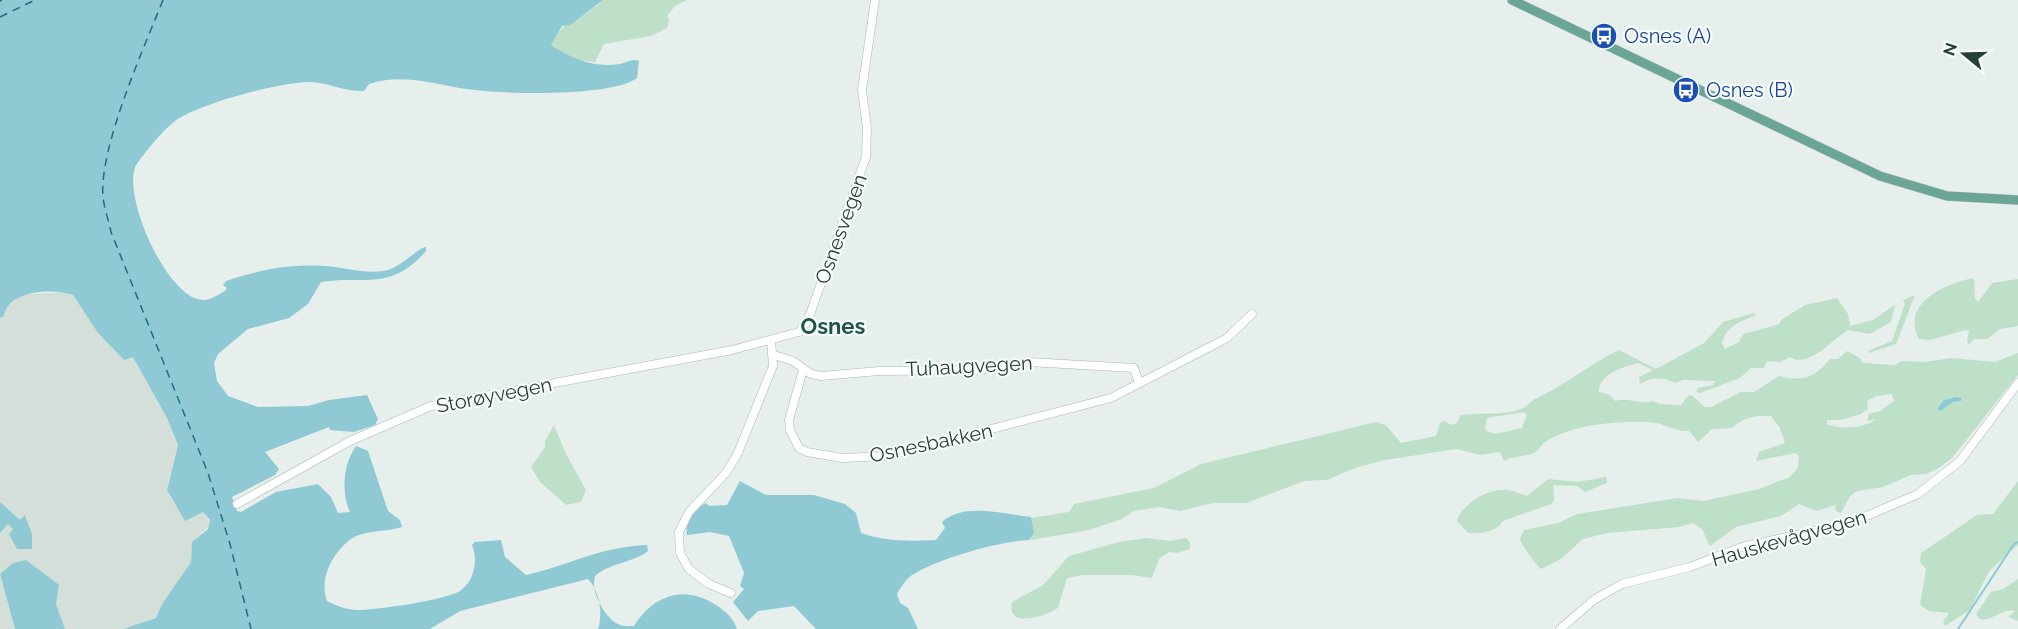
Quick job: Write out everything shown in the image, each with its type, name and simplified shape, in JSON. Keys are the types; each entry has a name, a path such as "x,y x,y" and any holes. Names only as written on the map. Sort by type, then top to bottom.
{"main road":[{"path":"1512,0 1880,176 1947,196 2018,200"}],"street":[{"name":"Osnesvegen","path":"771,340 795,334 805,325 863,171 868,142 863,80 874,0"},
{"name":"Osnesbakken","path":"803,370 789,420 794,440 799,448 807,452 842,458 887,456 1111,398 1227,338 1252,314"},
{"path":"731,593 710,584 689,569 681,553 679,532 689,512 726,473 738,455 773,366 774,355 771,340"},
{"name":"Storøyvegen","path":"237,504 350,441 430,406 732,350 771,340"},
{"name":"Tuhaugvegen","path":"774,355 793,361 803,370 821,376 879,370 980,370 1029,362 1134,368 1139,383"},
{"name":"Hauskevågvegen","path":"1560,629 1595,599 1622,584 1690,567 1742,547 1850,523 1918,494 1960,461 2018,383"}],"shaded area":[{"path":"63,292 73,295 98,333 124,360 133,356 167,418 178,445 168,483 170,497 185,520 203,512 211,524 192,542 191,562 162,604 156,618 123,629 65,629 56,604 56,594 13,563 0,574 0,533 8,523 33,539 26,515 20,520 0,502 0,318 4,316 5,309 21,295"},
{"path":"0,574 15,629 0,629"}],"green space":[{"path":"603,0 687,0 675,6 667,16 669,20 667,28 651,36 604,44 595,62 573,60 551,45 561,30"},
{"path":"1974,278 1975,298 1978,302 1992,283 2018,279 2018,326 2000,329 1987,339 1974,339 1969,345 1967,342 1969,331 1965,330 1930,340 1919,339 1915,326 1916,315 1921,305 1939,290"},
{"path":"1915,295 1896,344 1869,353 1868,351 1892,341 1905,304 1903,300"},
{"path":"1837,298 1848,314 1850,326 1873,320 1895,305 1891,322 1870,334 1848,330 1805,359 1797,360 1790,357 1780,362 1767,361 1764,368 1751,368 1740,378 1700,393 1696,392 1698,388 1713,385 1715,381 1683,380 1675,383 1658,379 1640,384 1639,377 1653,370 1638,363 1613,372 1603,380 1599,392 1610,395 1615,401 1653,401 1660,404 1681,405 1689,395 1704,407 1711,407 1741,392 1754,392 1779,376 1795,379 1808,377 1819,371 1830,359 1838,359 1847,351 1860,358 1863,363 1895,365 1901,361 1925,362 1952,358 1995,362 2018,353 2018,375 1952,458 1939,468 1926,474 1911,475 1883,487 1857,491 1850,496 1841,513 1836,511 1835,505 1817,511 1799,504 1781,516 1736,527 1710,546 1702,529 1693,523 1679,527 1607,533 1583,539 1561,559 1541,569 1520,539 1524,530 1558,523 1577,514 1678,498 1704,501 1759,489 1790,477 1798,467 1799,456 1795,453 1756,461 1759,452 1785,443 1780,428 1771,416 1750,418 1732,428 1712,429 1698,442 1689,431 1650,422 1624,422 1582,427 1569,431 1545,442 1533,453 1504,461 1500,452 1480,455 1457,449 1385,460 1355,468 1327,480 1304,481 1246,503 1213,503 1180,511 1159,507 1134,511 1122,519 1089,530 1031,540 1030,518 1069,512 1074,504 1154,488 1201,464 1376,422 1386,425 1401,443 1436,436 1440,423 1444,421 1451,425 1457,423 1461,415 1506,412 1523,408 1619,350 1656,369 1704,343 1723,322 1754,313 1756,315 1740,322 1727,332 1722,343 1725,349 1739,342 1743,334 1780,324 1781,320 1805,305","holes":["1892,394 1894,401 1880,411 1868,414 1868,421 1876,419 1872,422 1853,427 1827,424 1827,420 1841,420 1861,414 1868,409 1867,401 1876,396","1524,412 1527,415 1522,428 1495,434 1485,430 1487,418"]},
{"path":"554,425 566,454 586,490 581,502 566,505 540,482 531,467 545,447 545,441"},
{"path":"1606,477 1607,483 1585,492 1577,486 1553,485 1554,500 1551,504 1503,521 1488,532 1468,533 1457,521 1471,502 1493,491 1508,490 1527,496 1548,479 1577,482"},
{"path":"2018,481 2018,545 1989,571 1970,610 1945,626 1943,622 1949,613 1929,611 1920,605 1926,569 1920,562 1921,553 1977,515 1993,514"},
{"path":"1146,538 1170,541 1186,538 1190,542 1190,549 1177,553 1169,552 1159,559 1152,578 1132,575 1083,575 1067,578 1058,608 1036,617 1015,616 1012,602 1043,585 1069,556 1119,542"},
{"path":"2018,579 2018,621 2008,617 2015,611 2001,613 1989,619 1979,619 1976,614 1991,592 2003,589"}],"water":[{"path":"0,0 603,0 570,25 562,26 551,45 575,58 601,65 631,60 639,61 637,78 624,84 558,93 474,90 396,79 369,84 364,91 311,82 281,85 220,101 186,114 175,121 149,148 136,165 133,179 141,221 163,266 176,284 190,296 204,300 225,291 227,288 223,285 226,281 250,274 287,267 312,266 369,272 384,271 426,247 426,251 413,264 389,277 321,282 308,304 289,318 248,329 218,354 214,363 217,381 228,396 258,407 308,406 329,400 367,395 378,419 375,425 354,432 330,430 329,427 265,452 279,469 275,475 232,497 237,511 241,512 276,492 318,484 331,497 338,513 350,512 345,496 348,461 356,446 368,451 388,511 400,520 402,527 362,534 344,545 333,559 326,575 327,601 354,610 367,610 440,598 460,591 469,582 474,570 475,557 472,545 475,542 501,540 505,557 526,575 614,549 647,545 648,551 601,571 595,576 595,588 588,579 460,611 430,629 123,629 156,618 162,604 191,562 192,542 208,529 210,520 203,512 185,521 167,490 178,445 167,418 133,357 124,360 98,333 73,295 43,292 22,296 7,307 4,316 0,318"},
{"path":"1961,398 1961,401 1953,402 1941,411 1937,409 1944,400"},
{"path":"740,481 766,495 814,495 845,504 856,513 861,533 880,538 907,541 936,540 945,528 942,522 961,512 973,511 1031,517 1034,533 1029,540 969,552 937,563 910,577 897,594 900,603 908,608 918,629 816,629 794,606 758,611 748,621 733,602 744,589 740,586 744,573 729,536 710,532 687,535 687,525 698,509 705,503 710,506 727,505"},
{"path":"0,502 20,520 25,515 32,534 32,549 17,549 9,534 13,529 8,524 0,533"},
{"path":"26,560 59,585 56,604 65,629 15,629 0,574 13,563"},
{"path":"675,595 693,595 712,602 728,614 737,629 598,629 599,602 613,621 622,626 634,626 646,611 662,599"}],"waterway":[{"path":"1958,629 2014,544 2018,542"}],"ferry route":[{"path":"0,17 35,0"},
{"path":"163,0 115,125 108,152 103,197 111,232 208,473 230,544 251,629"}],"place":[{"name":"Osnes (A)","path":"1604,36"},
{"name":"Osnes (B)","path":"1686,90"}],"district":[{"name":"Osnes","path":"833,326"}]}
